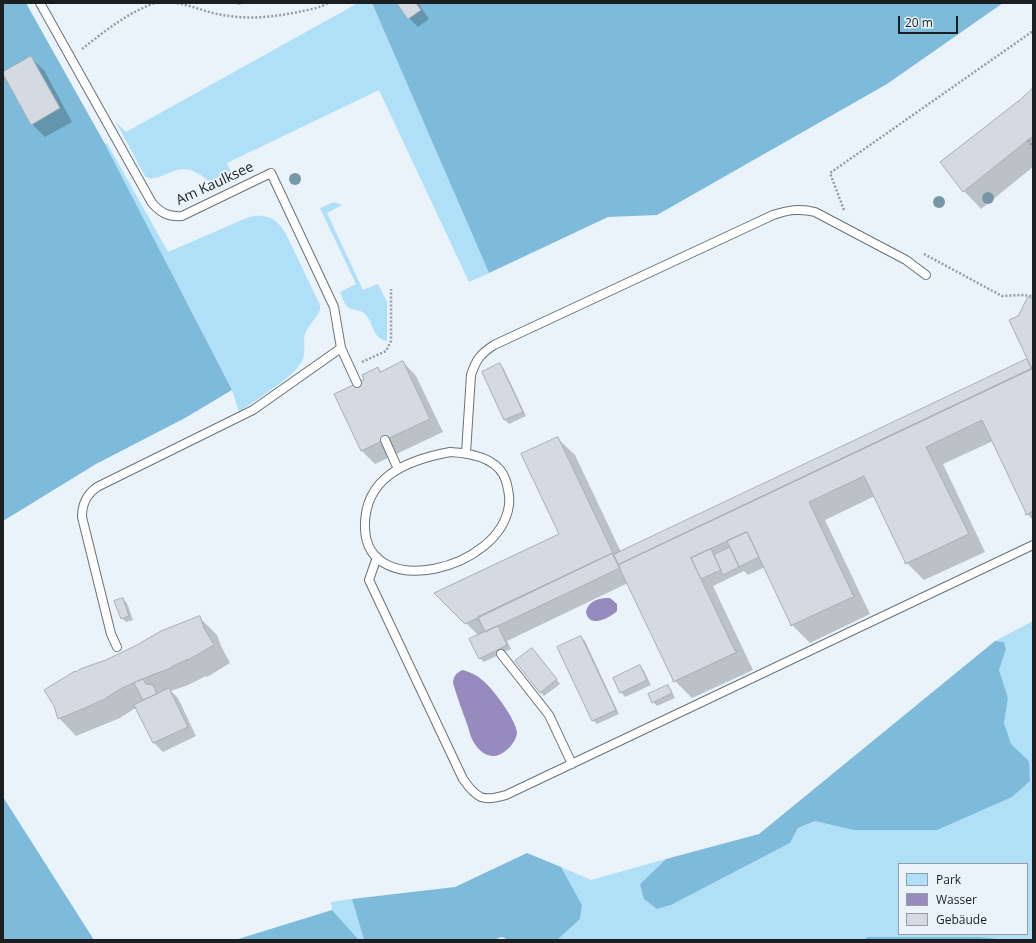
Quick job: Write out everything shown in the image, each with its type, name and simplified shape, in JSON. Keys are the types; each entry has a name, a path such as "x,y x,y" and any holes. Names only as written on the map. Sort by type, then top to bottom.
{"lane":[{"name":"Am Kaulksee","path":"40,3 152,203 158,210 173,217 182,216 271,173 334,307 341,348 357,383"},
{"path":"466,452 471,376 474,365 486,350 773,215 798,209 815,212 906,260 926,275"},
{"path":"117,647 111,634 82,517 82,508 88,496 97,487 253,410 341,348"},
{"path":"385,440 398,469"},
{"path":"450,452 466,452 483,457 496,467 504,477 508,490 510,504 498,533 470,557 440,568 421,571 404,570 387,565 377,558 367,541 365,529 367,509 372,495 379,484 386,476 398,469 437,454 450,452"},
{"path":"377,558 369,580 463,779 471,790 481,797 493,799 506,795 1033,546"},
{"path":"501,654 549,715 572,764"}],"path":[{"path":"71,58 119,21 139,9 155,3"},
{"path":"177,3 186,4 213,13 246,18 282,15 328,3"},
{"path":"844,210 830,173 1033,31"},
{"path":"1028,140 1033,147"},
{"path":"920,251 1002,296 1033,296"},
{"path":"350,368 386,351 390,341 391,289"}],"green space":[{"path":"358,3 372,3 489,273 469,282 379,90 227,163 233,178 215,186 198,174 186,169 173,171 153,178 145,176 116,122 126,132"},
{"path":"107,143 168,252 249,217 255,216 271,218 279,224 286,234 320,305 320,310 305,334 303,358 298,367 283,381 239,412 232,390 105,144"},
{"path":"334,202 342,205 327,213 363,290 378,284 387,302 387,341 378,337 364,313 347,307 344,303 340,292 356,284 320,208"},
{"path":"1033,621 1033,940 1009,940 980,937 867,937 864,940 557,940 580,919 582,906 561,867 591,880 666,859 640,884 657,909 671,905 790,843 798,828 815,821 853,830 1029,761 1010,744 1004,723 1008,698 999,670 1006,649 1004,642 995,641"},
{"path":"352,899 364,940 359,940 332,910 331,902"}],"shaded area":[{"path":"3,3 26,3 105,144 232,390 185,418 96,464 3,521"},
{"path":"372,3 1003,3 887,84 657,215 608,217 489,273"},
{"path":"995,641 1004,642 1006,649 999,670 1008,698 1004,723 1011,744 1029,761 1030,781 1012,797 937,830 853,830 815,821 798,828 790,843 671,905 657,909 644,899 640,884 666,859 759,834"},
{"path":"3,797 94,940 3,940"},
{"path":"527,853 561,867 582,905 580,919 557,940 509,940 502,937 493,940 364,940 352,899 455,887"},
{"path":"332,910 359,940 235,940"},
{"path":"867,937 980,937 1009,940 864,940"}],"water":[{"path":"605,598 610,598 617,604 617,611 605,619 595,621 591,620 586,612 587,609 591,603"},
{"path":"463,670 476,675 486,684 509,713 516,728 517,733 512,745 504,752 496,756 483,753 478,749 472,739 453,683 456,675"}],"building":[{"path":"397,3 416,3 421,10 408,19"},
{"path":"31,56 60,108 31,125 3,72"},
{"path":"1033,88 1033,136 963,192 940,162"},
{"path":"1028,297 1033,299 1032,369 1009,320 1018,316"},
{"path":"1027,359 1032,369 618,565 613,555"},
{"path":"403,361 430,419 361,451 334,394 364,380 362,375 378,367 380,372"},
{"path":"500,363 523,412 504,420 482,372"},
{"path":"1033,368 1033,511 1026,515 1025,514 1026,513 982,420 926,447 969,534 905,564 864,476 809,502 853,595 855,596 790,626 791,625 747,532 691,558 735,651 737,650 737,652 673,682 618,565"},
{"path":"558,437 613,553 465,624 434,593 559,534 521,454"},
{"path":"747,532 759,557 739,567 727,541"},
{"path":"730,547 739,567 723,575 714,555"},
{"path":"711,549 721,570 701,579 691,558"},
{"path":"613,553 620,568 485,632 478,617"},
{"path":"123,598 129,616 121,619 114,601"},
{"path":"200,616 204,628 214,645 188,660 122,688 103,700 58,719 54,706 44,690 75,671 76,672 80,669 106,660 161,631"},
{"path":"498,626 507,645 479,659 469,639"},
{"path":"581,636 616,710 592,721 557,647"},
{"path":"532,648 557,679 540,693 515,661"},
{"path":"640,665 647,680 620,693 613,678"},
{"path":"143,679 146,684 153,685 157,694 143,700 134,683"},
{"path":"668,685 672,693 652,703 648,694"},
{"path":"169,688 188,727 153,743 134,705"}]}
